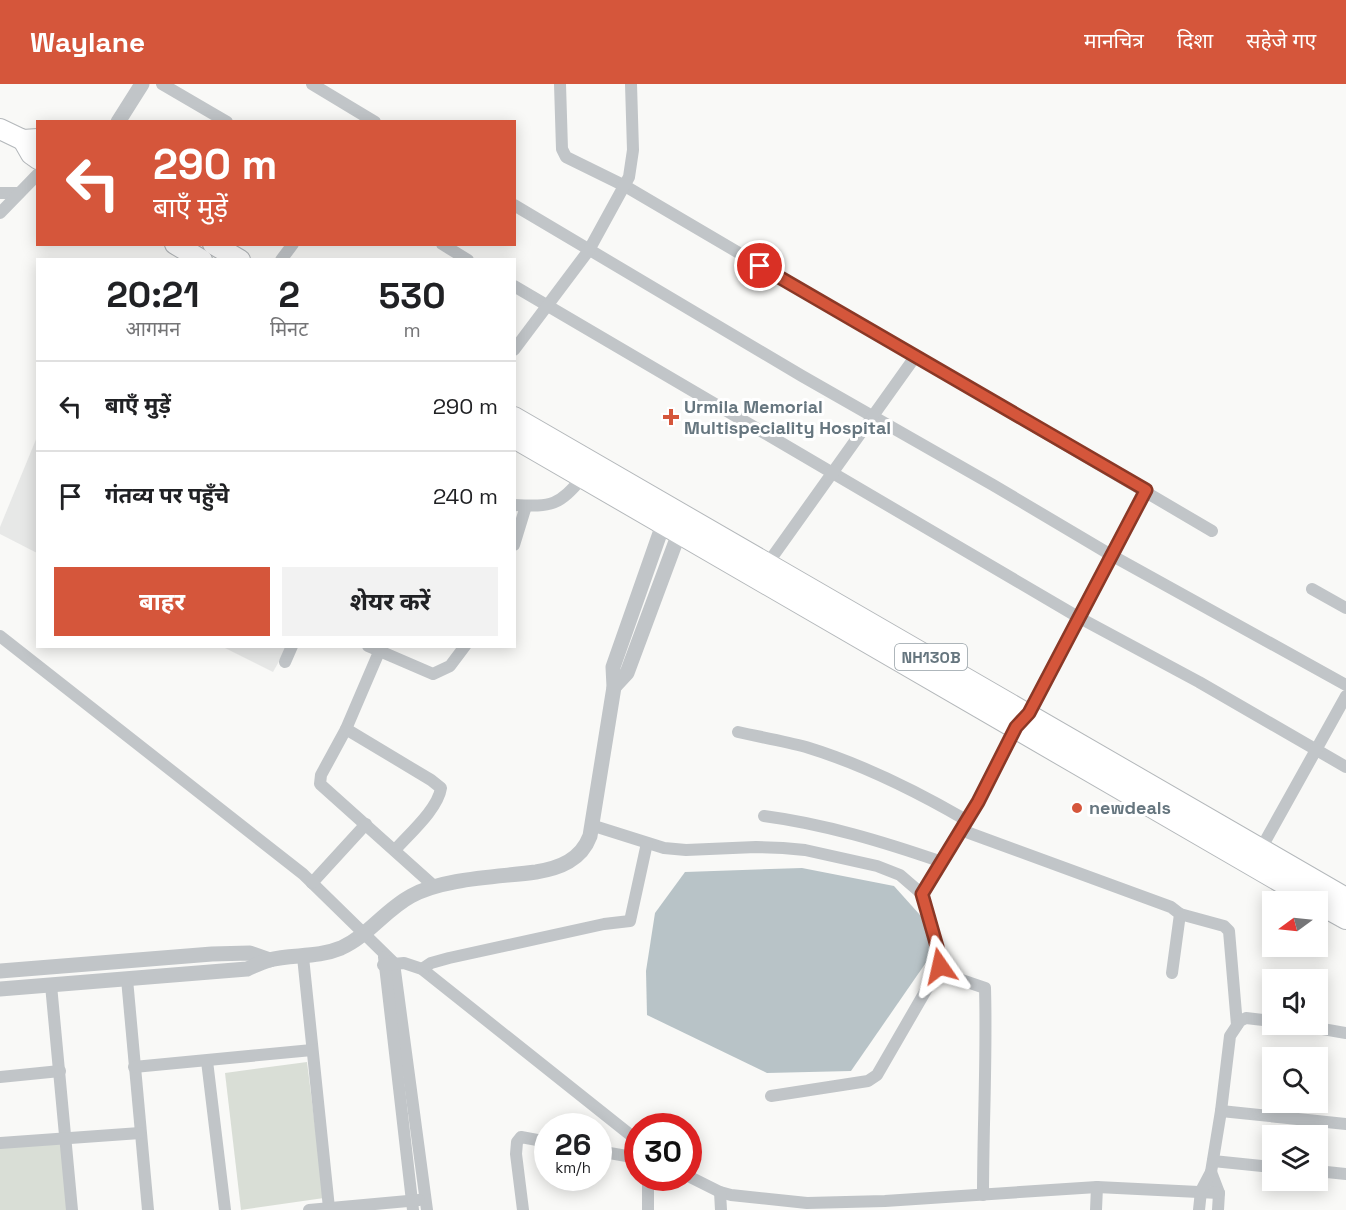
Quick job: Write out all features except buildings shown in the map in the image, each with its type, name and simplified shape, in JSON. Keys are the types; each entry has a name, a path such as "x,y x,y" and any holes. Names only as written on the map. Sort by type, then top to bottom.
{"highway":[{"path":"1,130 30,140 31,154 36,158"},
{"path":"178,246 199,258"},
{"path":"216,246 237,258"},
{"name":"NH130B","path":"516,418 674,519 1256,858 1301,891"},
{"name":"NH130B","path":"516,439 584,476 768,563 1022,720"},
{"name":"NH130B","path":"1256,858 1346,898"},
{"name":"NH130B","path":"1328,909 1346,919"}],"street":[{"path":"119,120 142,84"},
{"path":"162,84 224,120"},
{"path":"312,84 369,120"},
{"path":"560,84 566,157 625,186 1146,490 1212,531"},
{"path":"516,347 589,250 625,186 632,169 631,84"},
{"path":"0,213 36,176"},
{"path":"0,193 19,193"},
{"path":"516,206 802,376 1112,555 1346,685"},
{"path":"445,246 465,258"},
{"path":"516,287 1078,617 1198,682 1346,767"},
{"path":"768,563 915,357"},
{"path":"516,532 520,506 546,506 556,502 569,494 584,476"},
{"path":"922,894 978,802 1146,490"},
{"path":"0,989 247,969 270,960 324,953 340,948 364,933 404,900 435,886 550,870 573,859 586,847 591,825 614,687 613,667 674,519"},
{"path":"1312,589 1346,608"},
{"path":"0,636 312,883 364,933 387,960 426,1204 309,1210"},
{"path":"285,662 291,648"},
{"path":"435,886 320,784 321,776 346,729 373,649 433,674 450,666 464,648"},
{"path":"1256,858 1346,696"},
{"path":"346,729 441,788 437,799 425,817 395,850"},
{"path":"738,732 803,747 834,757 935,802 963,825 1171,907 1180,914 1224,926 1229,931 1236,1025"},
{"path":"764,816 803,821 832,828 942,862"},
{"path":"312,883 366,824"},
{"path":"591,825 664,848 686,850 756,846 805,850 877,866 900,875 922,894 940,957 938,972 922,995 874,1079 868,1082 771,1096"},
{"path":"422,969 431,963 449,958 604,924 630,921 647,843"},
{"path":"1172,973 1180,914"},
{"path":"0,971 212,954 250,953 270,960"},
{"path":"303,957 328,1208"},
{"path":"387,960 411,964 422,969 624,1130"},
{"path":"387,960 412,1205"},
{"path":"39,968 46,985 60,1071 72,1210"},
{"path":"938,972 985,988 987,1048 983,1195"},
{"path":"127,979 148,1210"},
{"path":"1199,1210 1201,1191 1212,1167 1230,1036 1236,1025 1246,1018 1262,1020"},
{"path":"1328,1030 1346,1033"},
{"path":"134,1067 312,1050"},
{"path":"207,1061 225,1210"},
{"path":"0,1077 60,1071"},
{"path":"1221,1111 1346,1124"},
{"path":"0,1143 140,1133"},
{"path":"523,1210 516,1154 517,1142 521,1137 534,1139"},
{"path":"1212,1167 1262,1167"},
{"path":"1212,1167 1219,1193 1218,1210"},
{"path":"1328,1172 1346,1174"},
{"path":"702,1183 720,1192 795,1206 885,1206 983,1195 1097,1187 1219,1193"},
{"path":"1096,1210 1097,1187"},
{"path":"648,1191 648,1210"},
{"path":"720,1192 721,1210"}],"shaded area":[{"path":"36,439 36,552 0,534 0,527"},
{"path":"225,648 286,648 273,672"},
{"path":"802,868 894,886 929,925 934,951 851,1071 767,1073 647,1015 646,971 655,913 685,872"},
{"path":"307,1062 324,1198 241,1210 225,1073"},
{"path":"61,1144 67,1210 0,1210 0,1148"}],"place":[{"name":"Urmila Memorial Multispeciality Hospital","path":"671,417"},
{"name":"newdeals","path":"1077,808"}],"route":[{"path":"760,266 1146,490 1029,713 1016,727 978,802 922,894 940,957 940,966"}]}
